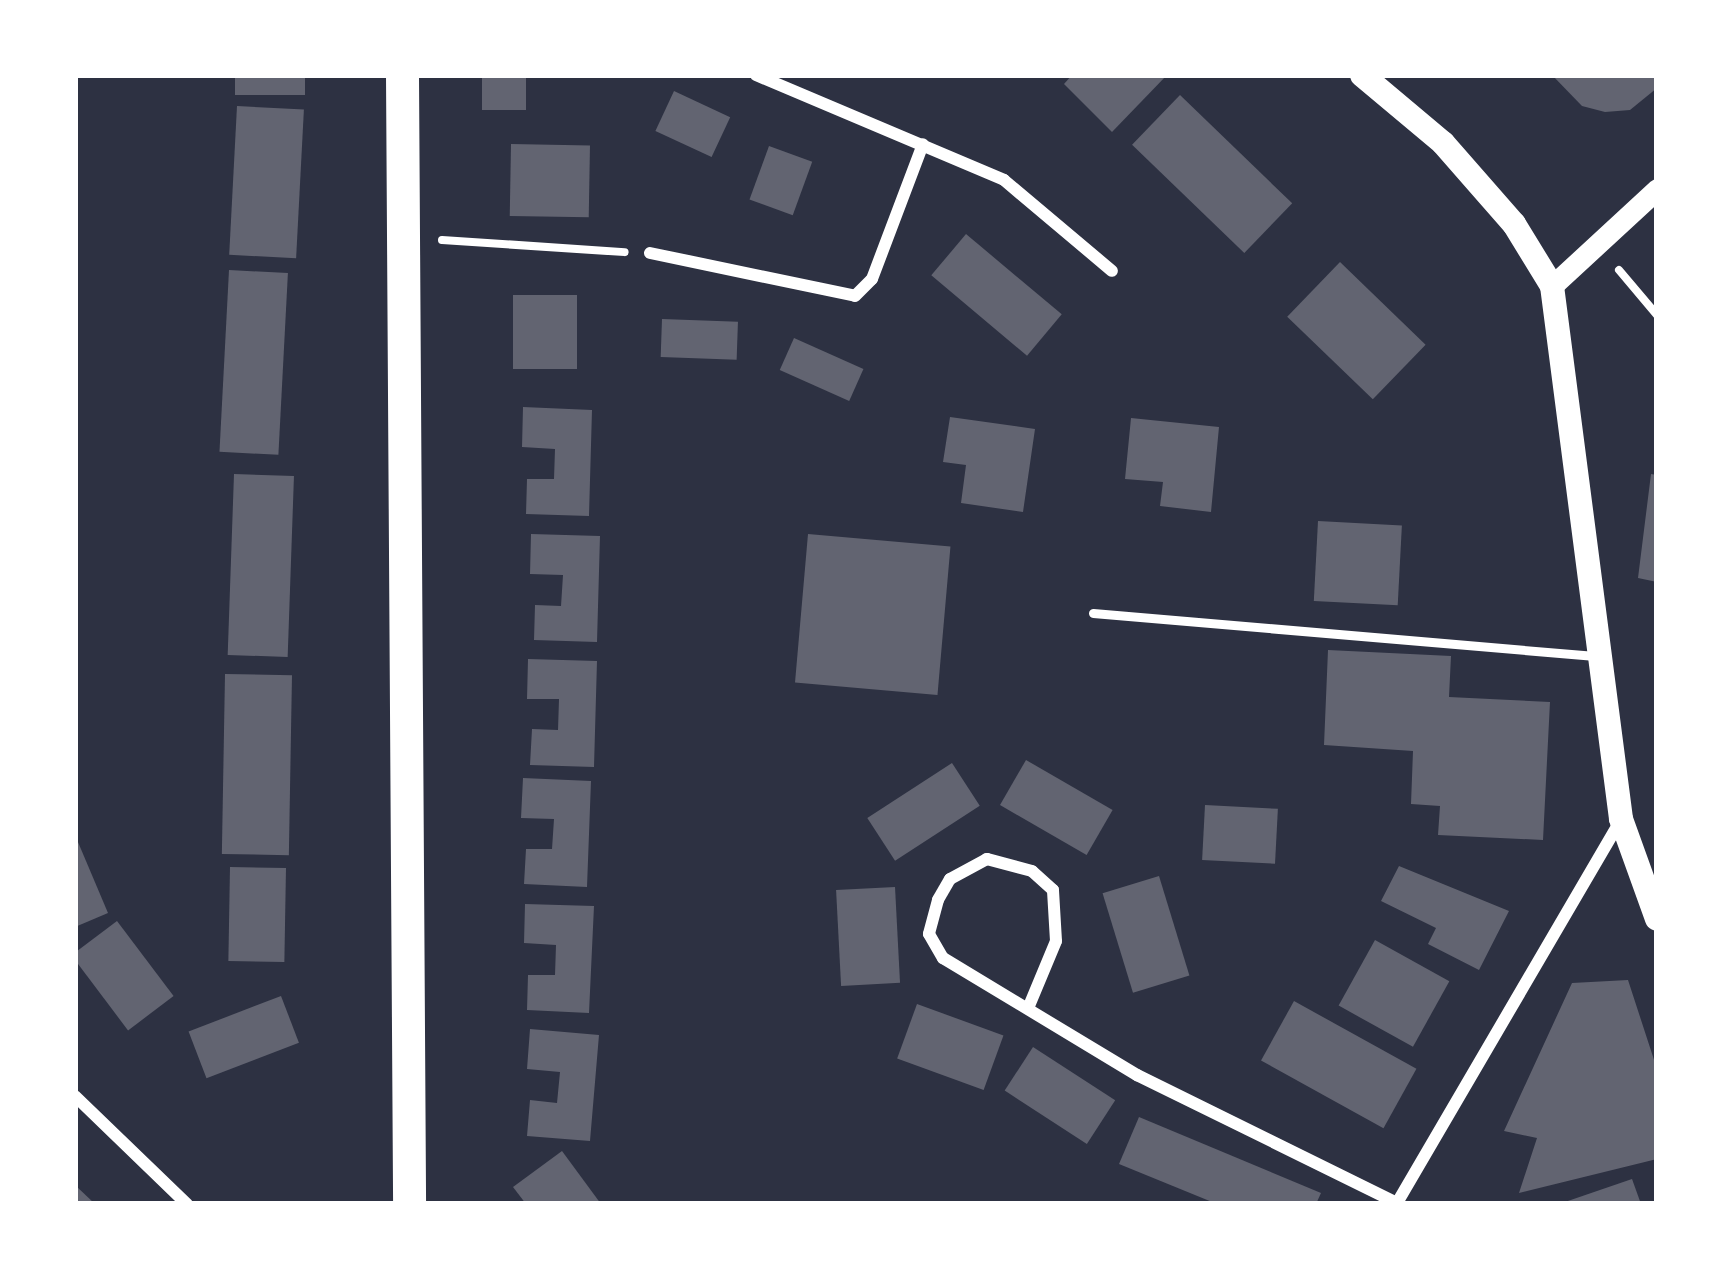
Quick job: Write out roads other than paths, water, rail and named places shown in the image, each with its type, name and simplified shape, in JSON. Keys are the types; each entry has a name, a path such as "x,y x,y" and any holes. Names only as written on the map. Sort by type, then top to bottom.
{"highway":[{"path":"402,75 409,1204"}],"main road":[{"path":"1362,75 1443,143 1514,224 1552,286 1621,819 1657,919"}],"street":[{"path":"756,75 922,144 1032,198 1112,271"},
{"path":"650,253 854,296 872,279 922,144"},
{"path":"1552,286 1657,189"},
{"path":"1029,1006 1048,970 1059,914 1053,890 1033,871 987,859 950,879 929,934 943,958 1137,1075 1397,1203 1621,819"},
{"path":"75,1096 187,1204"}],"lane":[{"path":"1093,613 1600,656"}]}
